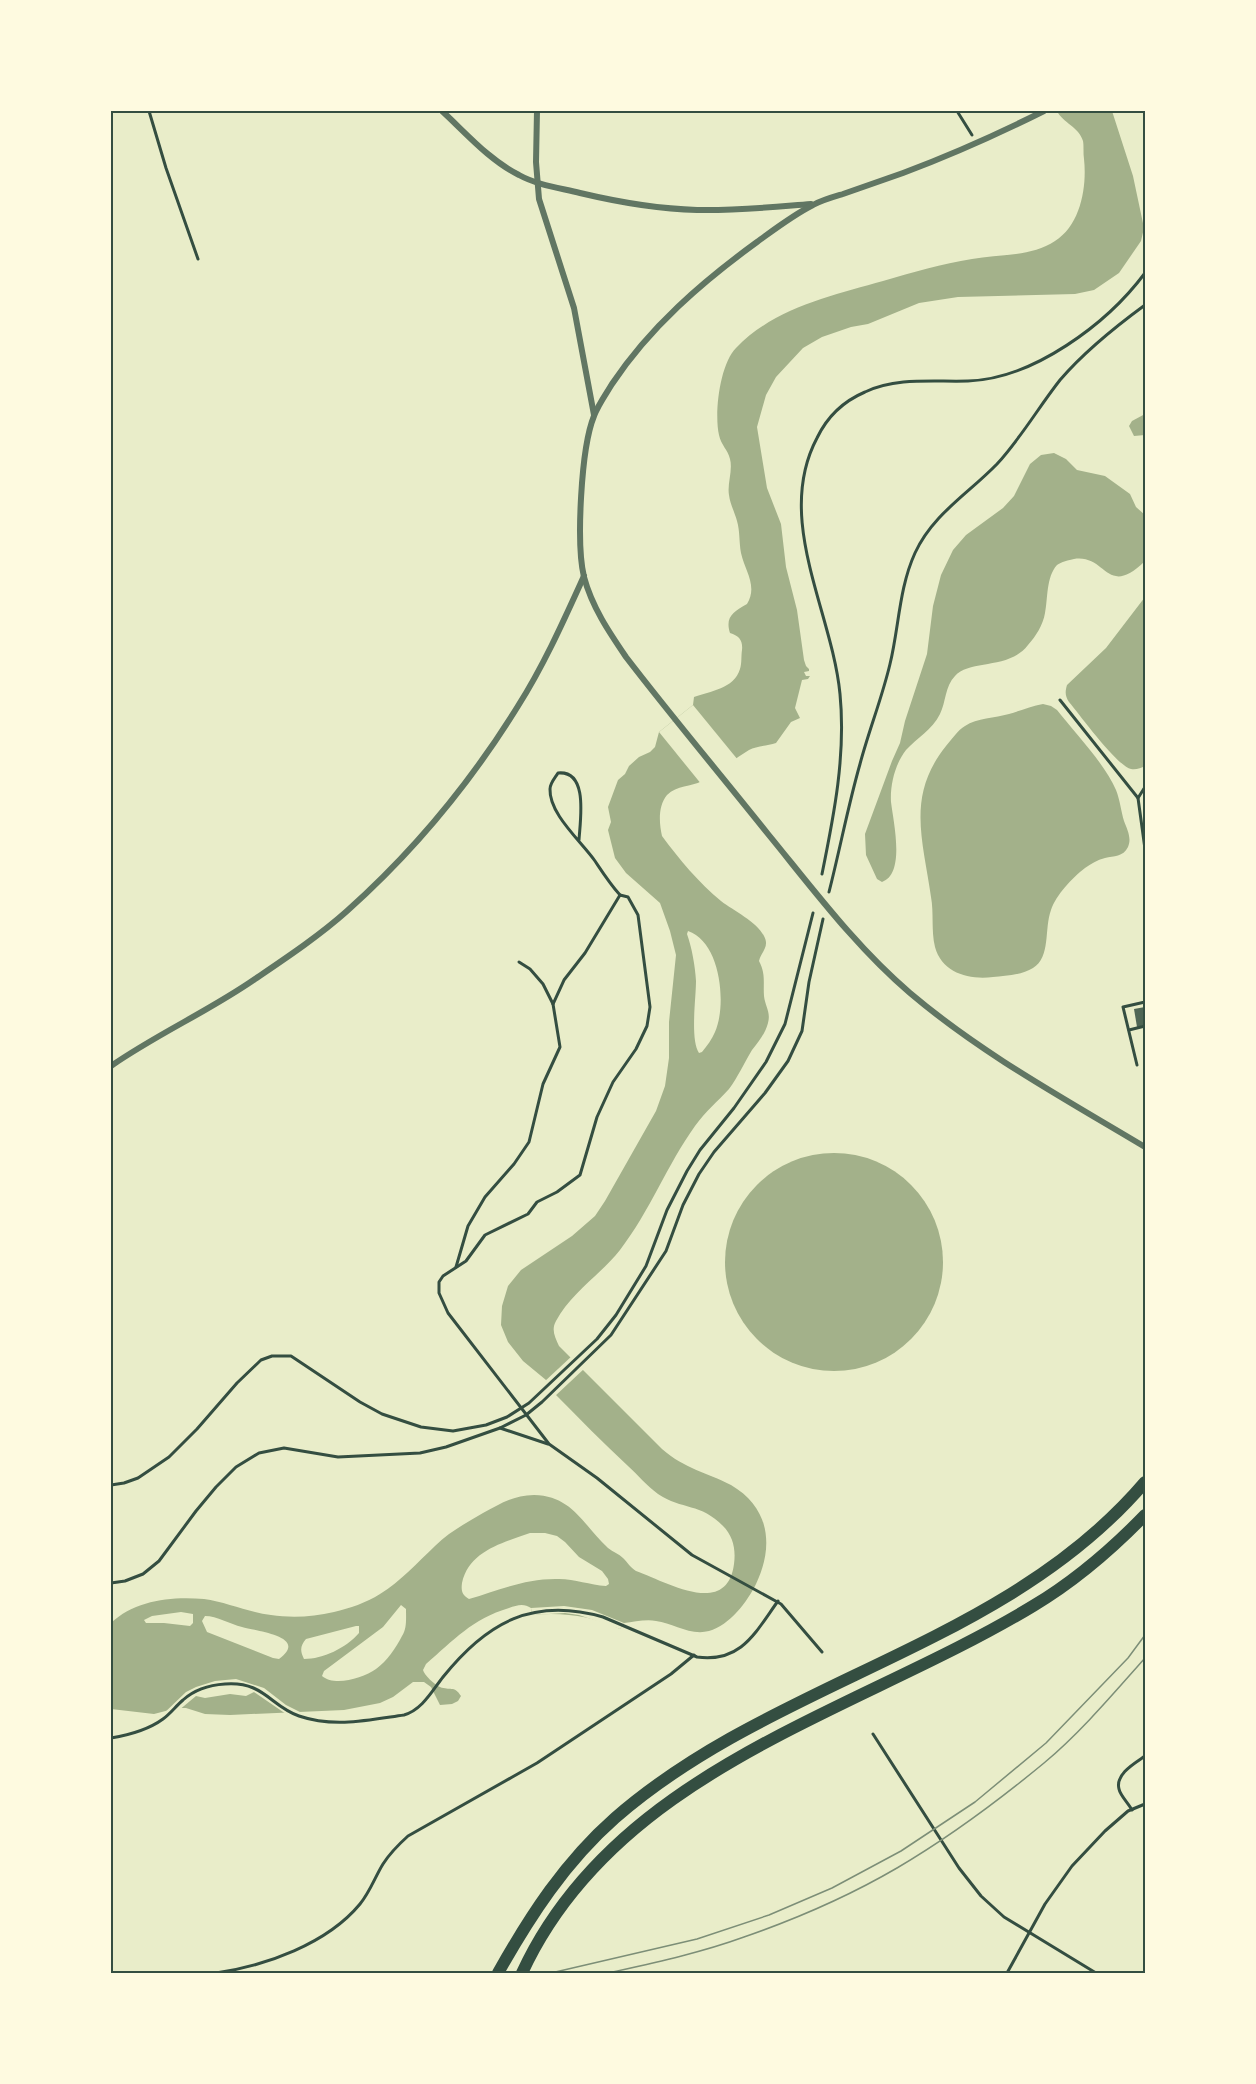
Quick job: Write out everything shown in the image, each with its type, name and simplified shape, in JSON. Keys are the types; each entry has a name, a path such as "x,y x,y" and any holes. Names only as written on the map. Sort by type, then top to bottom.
{"main road":[{"path":"498,1973 535,1911 572,1862 615,1818 639,1799 673,1774 724,1743 962,1622 1037,1579 1072,1554 1105,1525 1145,1482"},
{"path":"524,1970 562,1907 582,1882 631,1831 658,1810 710,1774 743,1755 1032,1607 1106,1553 1145,1515"}],"street":[{"path":"442,111 497,162 520,176 536,182 622,202 696,210 757,209 814,204"},
{"path":"537,111 536,182 545,222 564,272 574,308 594,416"},
{"path":"1044,111 976,144 814,204 779,226 735,259 670,314 620,373 594,416 584,464 581,540 584,576 596,608 610,633 675,719 838,919 874,959 908,991 965,1037 1145,1147"},
{"path":"111,1066 138,1047 253,981 315,937 346,912 411,847 470,777 519,705 543,662 584,576"}],"path":[{"path":"148,111 198,259"},
{"path":"957,111 971,131"},
{"path":"822,874 837,795 842,715 836,670 808,554 801,502 807,458 821,429 829,418 849,400 884,385 900,382 983,380 1007,375 1030,366 1095,324 1128,294 1145,273"},
{"path":"831,885 858,770 891,662 903,588 920,543 937,518 982,478 1013,446 1072,367 1145,305"},
{"path":"1060,700 1138,798 1145,849"},
{"path":"579,840 580,790 572,776 568,773 558,773 550,788 553,804 564,823 579,840 610,885 620,895 628,897 638,915 650,1007 647,1026 636,1049 613,1082 597,1117 580,1175 557,1192 537,1202 528,1214 485,1235 466,1261 442,1276 439,1282 439,1293 448,1313 549,1444 597,1478 674,1541 708,1565 776,1600 822,1652"},
{"path":"1138,798 1145,787"},
{"path":"553,1004 564,980 585,953 620,895"},
{"path":"111,1485 138,1478 169,1457 237,1383 261,1360 272,1356 291,1356 360,1402 382,1414 421,1427 453,1431 470,1429 486,1425 521,1409 607,1328 646,1266 674,1194 694,1160 734,1108 776,1043 792,999 813,913"},
{"path":"111,1583 125,1581 143,1574 159,1561 216,1488 236,1467 259,1453 284,1448 338,1457 407,1454 446,1447 500,1428 526,1415 542,1402 611,1335 666,1251 682,1204 699,1174 714,1152 765,1094 797,1045 805,1017 809,982 822,924"},
{"path":"456,1268 468,1226 485,1197 514,1164 529,1142 543,1084 560,1047 553,1004 543,984 530,969 519,962"},
{"path":"1137,1065 1124,1007 1145,1002"},
{"path":"1129,1030 1145,1026"},
{"path":"500,1428 549,1444"},
{"path":"111,1738 148,1728 162,1720 188,1696 205,1688 225,1684 254,1688 271,1697 293,1714 335,1723 411,1713 458,1659 488,1633 512,1619 532,1612 558,1609 603,1617 694,1655 711,1658 729,1654 744,1646 776,1600"},
{"path":"216,1973 255,1964 314,1941 350,1915 360,1904 393,1850 408,1836 537,1763 671,1674 694,1655"},
{"path":"873,1734 959,1868 981,1896 1029,1933 1096,1973"},
{"path":"1132,1809 1119,1790 1119,1779 1127,1769 1145,1756"},
{"path":"1007,1973 1045,1904 1072,1866 1105,1831 1132,1809 1145,1804"}],"shaded area":[{"path":"1057,111 1112,111 1133,176 1144,228 1141,241 1119,273 1094,290 1075,294 958,297 919,303 868,324 822,337 803,348 776,377 766,395 757,427 767,488 781,524 786,567 797,610 804,660 809,669 804,672 806,676 810,676 802,680 795,708 800,718 791,722 776,743 752,749 702,781 671,792 664,799 661,809 662,836 675,853 697,879 721,901 750,921 766,940 766,946 759,961 763,974 768,1023 729,1089 707,1111 685,1141 631,1235 612,1259 570,1301 556,1321 554,1330 559,1346 662,1449 687,1466 731,1485 754,1505 761,1516 766,1542 762,1570 752,1591 743,1605 724,1624 702,1632 688,1631 652,1620 624,1623 620,1629 577,1616 532,1615 531,1608 523,1605 496,1613 464,1631 426,1664 423,1670 438,1686 454,1689 461,1696 452,1704 440,1705 431,1687 424,1682 413,1682 393,1697 380,1703 344,1710 230,1715 205,1714 186,1708 154,1714 111,1709 111,1623 131,1609 154,1601 192,1598 212,1600 262,1614 286,1616 318,1615 346,1609 388,1589 440,1541 458,1528 495,1506 520,1497 534,1495 558,1500 576,1513 608,1548 636,1571 663,1582 693,1592 708,1593 720,1590 729,1581 735,1553 731,1538 723,1526 707,1514 675,1503 650,1488 556,1395 546,1380 523,1361 508,1342 501,1325 502,1306 508,1286 521,1270 572,1236 595,1216 656,1111 665,1086 676,955 660,903 626,873 615,858 608,830 611,822 608,807 618,780 639,757 655,747 659,732 693,705 694,697 727,685 733,681 740,669 742,644 738,637 730,633 729,619 734,612 747,604 751,585 741,553 738,525 730,498 731,463 720,439 717,414 722,377 730,355 751,334 786,313 805,305 905,274 972,259 1036,250 1055,241 1064,234 1076,215 1083,193 1085,170 1081,136","holes":["688,931 699,937 708,948 718,975 720,991 719,1020 715,1032 706,1047 699,1053 694,1029 696,975","530,1533 557,1536 579,1557 602,1571 609,1584 606,1586 565,1579 536,1580 469,1599 462,1588 466,1572 479,1556 498,1545","401,1605 406,1609 404,1633 391,1654 376,1669 357,1678 341,1681 322,1676 324,1671 383,1627","181,1612 193,1614 193,1623 190,1626 146,1623 144,1620 152,1616","205,1616 210,1616 277,1636 288,1645 287,1651 279,1659 273,1658 207,1632 202,1621","359,1626 359,1633 348,1643 334,1652 319,1657 304,1659 301,1649 306,1639"]},
{"path":"1145,414 1145,435 1134,436 1129,426 1132,421"},
{"path":"1054,453 1066,459 1077,470 1105,476 1130,494 1136,507 1145,515 1145,561 1132,572 1122,576 1114,576 1085,559 1074,559 1057,565 1049,582 1043,622 1028,645 1011,658 970,668 955,676 949,684 937,720 906,750 896,768 892,782 891,802 896,858 894,869 882,882 877,879 866,855 865,834 900,743 927,654 933,606 941,575 953,550 966,535 1003,508 1014,496 1030,464 1041,455"},
{"path":"1145,597 1145,766 1131,769 1117,759 1099,739 1069,702 1066,692 1067,685 1106,648"},
{"path":"1043,704 1057,710 1111,780 1119,798 1129,834 1129,844 1121,854 1099,860 1085,868 1061,893 1053,904 1049,917 1045,950 1039,963 1033,968 1008,976 984,978 966,976 950,969 935,947 932,903 920,819 926,783 946,746 962,728 975,721"},
{"path":"823,1153 845,1153 876,1161 895,1171 911,1185 925,1201 935,1220 943,1251 939,1294 935,1304 925,1323 911,1339 895,1353 866,1367 845,1371 823,1371 802,1367 773,1353 743,1323 729,1294 725,1273 725,1251 729,1230 743,1201 773,1171 802,1157"}],"pier":[{"path":"693,705 738,760 702,785 659,732"},
{"path":"573,1355 585,1368 554,1397 544,1382"},
{"path":"564,1606 592,1610 624,1623 620,1629 579,1615 565,1613 532,1615 531,1608"},
{"path":"236,1679 264,1688 286,1705 304,1714 286,1714 254,1692 246,1696 230,1694 205,1698 196,1696 178,1711 160,1717 186,1692 196,1687 215,1681"}],"building":[{"path":"1145,1007 1145,1025 1137,1027 1134,1009"}],"tram line":[{"path":"551,1973 697,1939 769,1915 832,1888 901,1851 975,1802 1046,1743 1128,1658 1145,1635"},
{"path":"608,1973 693,1953 764,1930 803,1915 897,1868 972,1818 1044,1763 1084,1726 1145,1658"}]}
